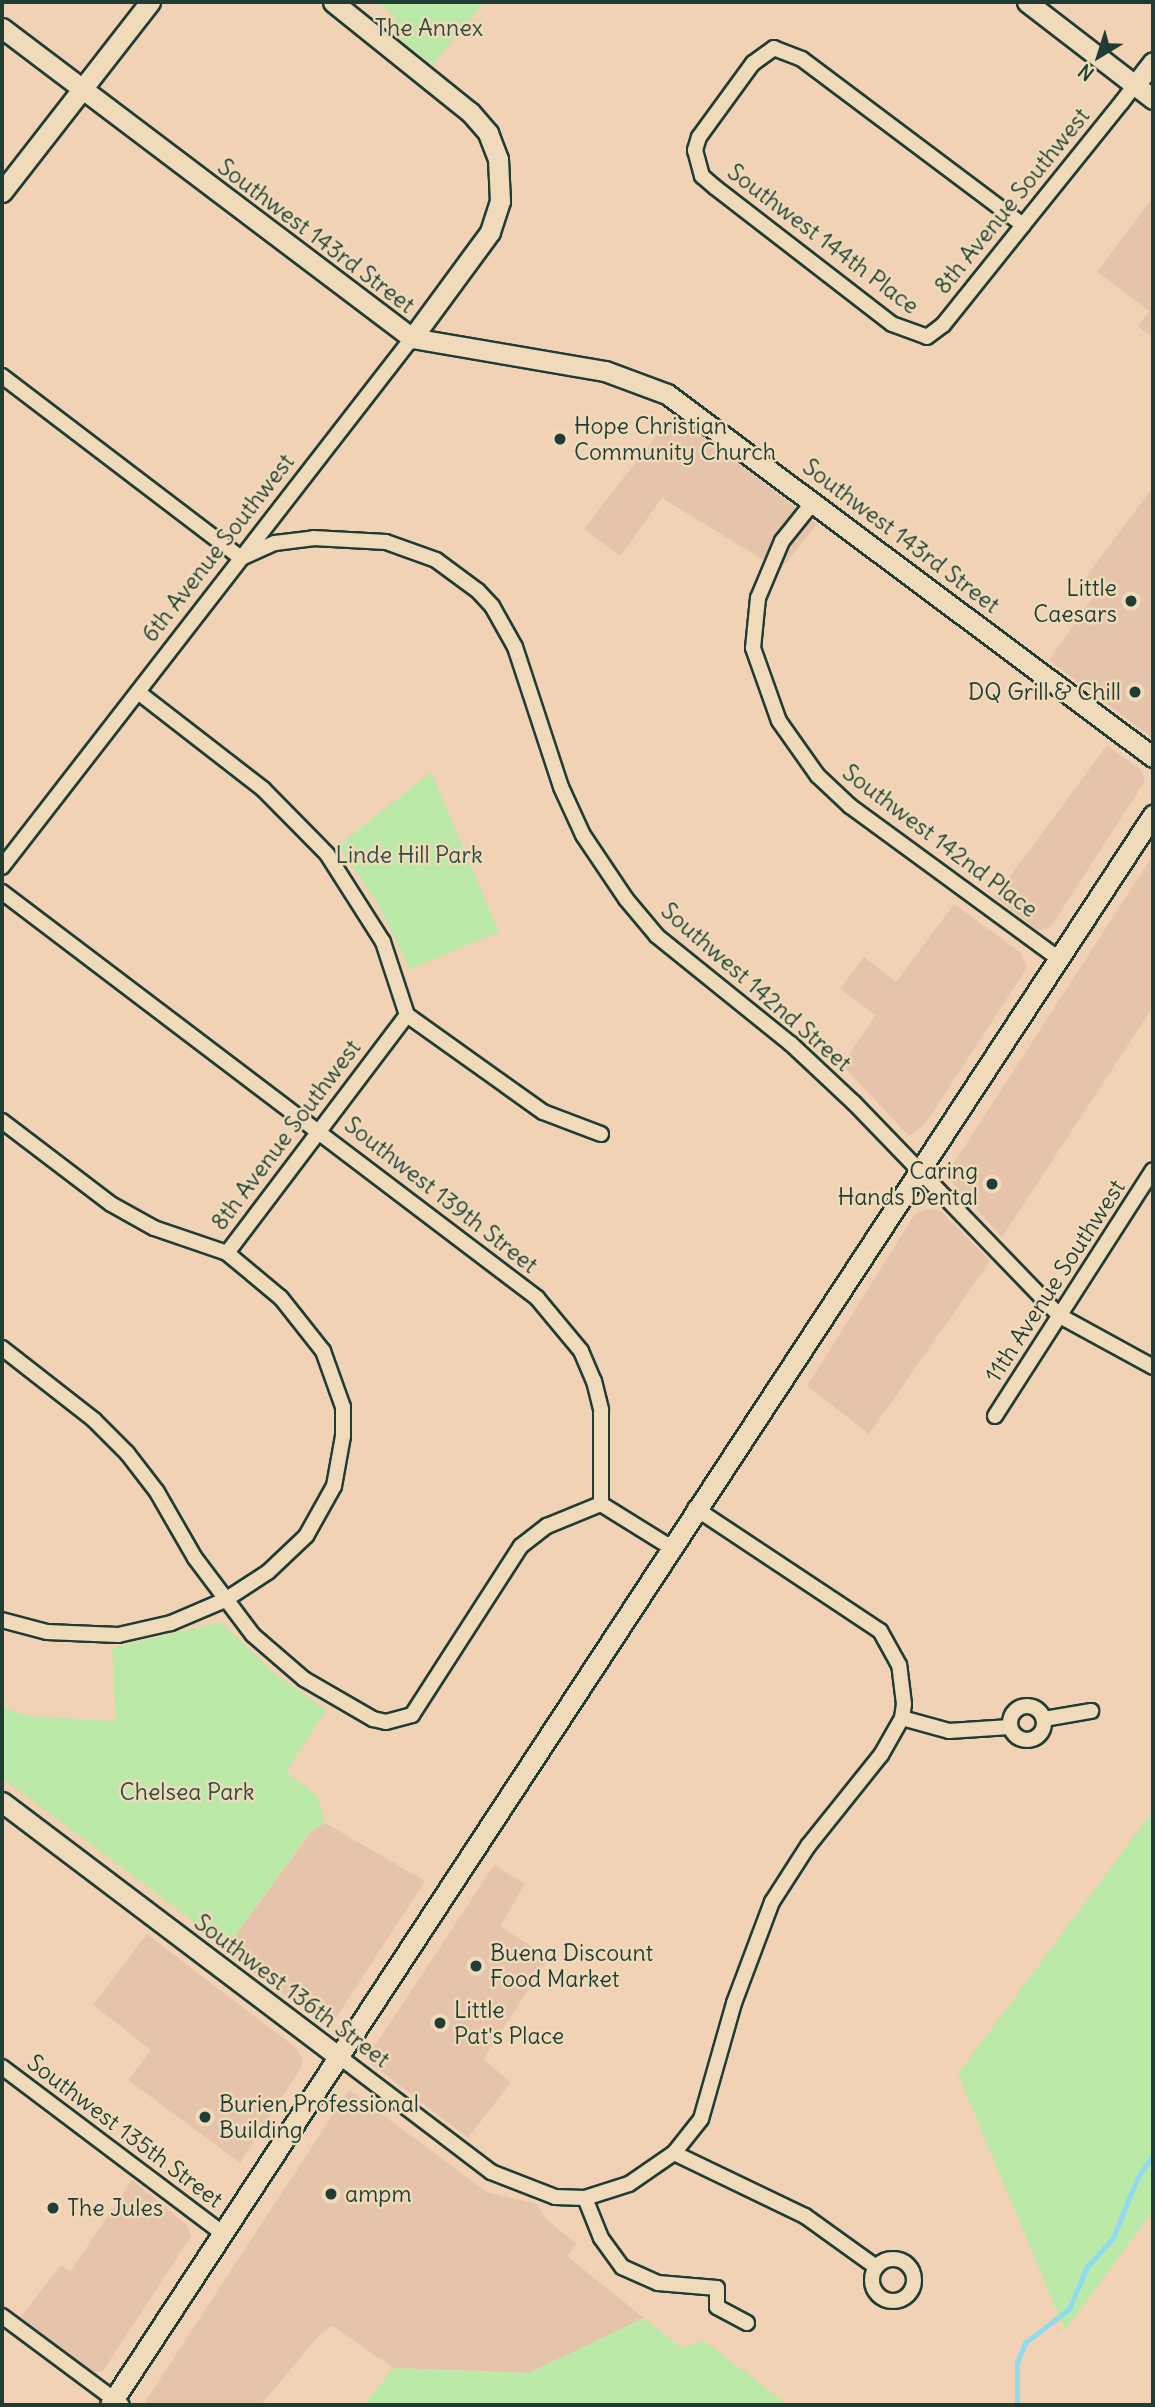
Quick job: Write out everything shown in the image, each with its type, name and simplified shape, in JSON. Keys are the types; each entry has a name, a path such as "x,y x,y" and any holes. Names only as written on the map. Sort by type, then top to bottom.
{"street":[{"path":"2,192 150,2"},
{"name":"6th Avenue Southwest","path":"2,867 474,260 491,232 500,201 500,170 488,133 470,112 333,2"},
{"path":"1027,2 1153,99"},
{"name":"Southwest 143rd Street","path":"2,28 412,338 605,370 667,394 814,501 1153,757"},
{"name":"Southwest 144th Place","path":"932,335 915,335 892,324 716,188 695,163 699,137 753,63 774,48 802,59 1023,225"},
{"name":"8th Avenue Southwest","path":"932,335 1153,62"},
{"path":"2,376 241,558"},
{"name":"Southwest 142nd Place","path":"814,501 782,541 758,598 753,648 759,673 779,721 818,776 850,806 1059,959"},
{"name":"Southwest 142nd Street","path":"241,558 275,543 313,538 386,542 436,560 478,591 492,606 515,647 571,811 626,898 657,936 790,1044 920,1170 1060,1316 1153,1367"},
{"path":"138,692 263,789 327,855 383,942 407,1015 543,1112 601,1134"},
{"path":"2,2316 111,2403 695,1508 1153,815"},
{"name":"Southwest 139th Street","path":"2,892 319,1129 537,1298 562,1324 581,1351 601,1410 601,1504"},
{"name":"8th Avenue Southwest","path":"2,1620 47,1632 118,1635 171,1623 225,1600 268,1572 306,1536 334,1486 343,1436 343,1407 323,1351 281,1298 227,1253 407,1015"},
{"path":"2,1121 111,1204 154,1228 227,1253"},
{"name":"11th Avenue Southwest","path":"995,1416 1153,1170"},
{"path":"2,1348 94,1420 127,1453 157,1492 225,1600 269,1650 339,1703 386,1722 412,1715 521,1546 547,1526 601,1504 670,1547"},
{"path":"695,1508 880,1631 899,1665 902,1718 881,1755 808,1846 772,1902 734,2004 708,2103 674,2153 628,2184 585,2198 601,2238 622,2267 658,2283 717,2288 717,2307 747,2323"},
{"path":"1026,1705 1038,1709 1044,1719 1043,1731 1028,1740 1016,1737 1010,1727 1015,1710 1026,1705"},
{"path":"1044,1719 1091,1711"},
{"path":"902,1718 949,1731 1010,1727"},
{"name":"Southwest 136th Street","path":"2,1802 491,2172 532,2191 585,2198"},
{"name":"Southwest 135th Street","path":"2,2067 221,2232"},
{"path":"674,2153 805,2216 876,2267"}],"shaded area":[{"path":"1153,197 1153,338 1138,326 1149,311 1097,272"},
{"path":"673,414 817,524 780,570 662,498 620,556 584,529"},
{"path":"1153,487 1153,739 1049,660 1099,588 1087,578 1090,571"},
{"path":"1107,745 1140,769 1145,781 1050,928 1037,930 995,897"},
{"path":"1153,855 1153,1007 1002,1237 951,1181 950,1169"},
{"path":"954,904 1021,953 1027,968 925,1124 909,1136 842,1065 876,1015 840,989 864,957 896,982"},
{"path":"929,1209 941,1211 990,1261 869,1434 807,1386 915,1214"},
{"path":"325,1823 425,1881 336,2018 327,2021 318,2019 224,1951 311,1832"},
{"path":"494,1865 525,1884 500,1926 549,1958 483,2059 511,2082 468,2138 369,2062 369,2055"},
{"path":"147,1934 296,2048 302,2058 302,2066 240,2163 128,2080 151,2050 93,2005"},
{"path":"349,2090 487,2192 537,2204 546,2219 577,2244 567,2256 644,2318 529,2373 393,2368 333,2326 321,2333 261,2405 143,2405"},
{"path":"132,2180 187,2225 191,2236 103,2371 91,2372 19,2319 61,2265 70,2272"}],"green space":[{"name":"The Annex","path":"377,2 484,2 433,65 387,29 396,17"},
{"name":"Linde Hill Park","path":"431,772 499,932 410,969 378,904 338,846"},
{"name":"Chelsea Park","path":"221,1622 274,1673 326,1710 286,1772 317,1796 325,1823 310,1832 227,1946 2,1778 2,1706 26,1716 116,1721 112,1648"},
{"path":"1153,1811 1153,2211 1065,2330 958,2074"},
{"path":"644,2318 682,2348 704,2341 788,2405 364,2405 393,2368 529,2373"}],"waterway":[{"path":"1017,2405 1017,2363 1025,2343 1069,2309 1087,2267 1113,2238 1137,2179 1153,2155"}],"place":[{"name":"Hope Christian Community Church","path":"560,439"},
{"name":"Little Caesars","path":"1131,601"},
{"name":"DQ Grill & Chill","path":"1135,692"},
{"name":"Caring Hands Dental","path":"992,1184"},
{"name":"Buena Discount Food Market","path":"476,1966"},
{"name":"Little Pat's Place","path":"440,2023"},
{"name":"Burien Professional Building","path":"205,2117"},
{"name":"ampm","path":"331,2194"},
{"name":"The Jules","path":"53,2208"}]}
